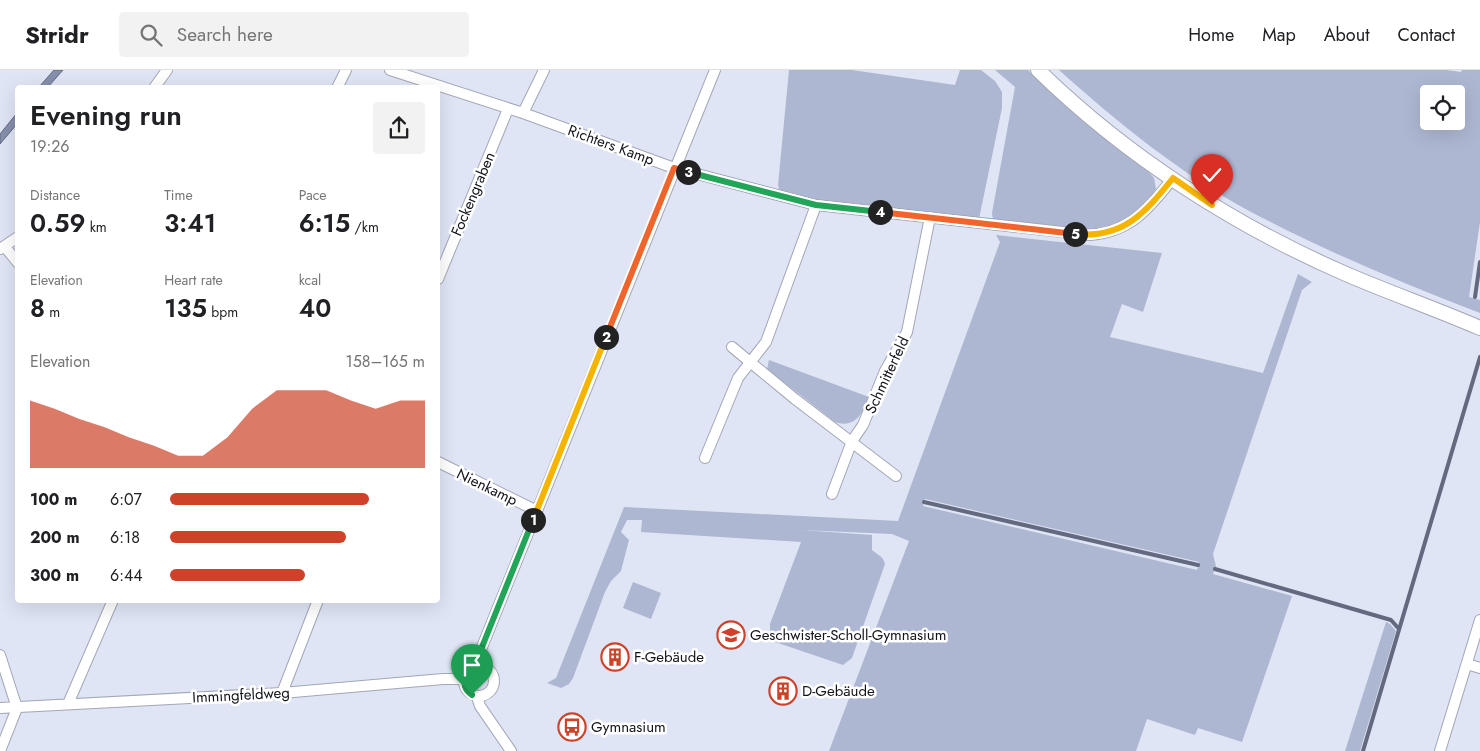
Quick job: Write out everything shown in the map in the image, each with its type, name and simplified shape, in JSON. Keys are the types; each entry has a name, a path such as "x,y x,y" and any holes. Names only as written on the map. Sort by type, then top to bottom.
{"street":[{"path":"156,85 167,70"},
{"path":"338,85 346,70"},
{"name":"Richters Kamp","path":"390,70 435,85"},
{"path":"523,113 544,70"},
{"path":"477,666 478,657 536,511 715,70"},
{"path":"1038,70 1124,144 1251,228 1345,274 1480,328"},
{"name":"Richters Kamp","path":"440,87 523,113 674,168 816,205 1090,235 1121,228 1134,221 1153,204 1173,178"},
{"name":"Fockengraben","path":"440,274 508,109"},
{"path":"705,458 738,378 766,342 816,205"},
{"name":"Schmitterfeld","path":"832,494 852,441 863,425 885,371 907,332 930,217"},
{"path":"15,239 2,248 15,260"},
{"path":"732,346 795,399 896,476"},
{"name":"Nienkamp","path":"440,463 536,511"},
{"path":"68,704 112,603"},
{"path":"282,693 317,603"},
{"path":"1440,751 1480,620"},
{"path":"0,655 17,708 0,751"},
{"path":"1467,664 1480,668"},
{"path":"477,666 489,670 494,677 494,682 491,691 487,695 477,697 468,693 464,679 468,670 477,666"},
{"name":"Immingfeldweg","path":"0,708 282,693 442,679 464,679"},
{"path":"477,697 480,706 512,751"}],"shaded area":[{"path":"54,70 63,70 50,85 41,85"},
{"path":"789,70 852,70 955,85 960,70 981,70 995,81 1002,92 1002,108 979,219 825,201 780,192 778,185"},
{"path":"995,70 1028,70 1087,123 1148,171 1154,178 1156,189 1149,200 1128,218 1100,231 993,220 992,213 1015,87"},
{"path":"1059,70 1447,70 1461,72 1462,70 1480,70 1480,222 1469,297 1480,300 1480,313 1364,266 1251,212 1200,181 1127,128"},
{"path":"15,115 15,126 0,144 0,134"},
{"path":"996,235 1162,253 1143,312 1122,304 1110,337 1263,373 1298,274 1312,282 1302,290 1213,554 1216,566 1213,574 1292,596 1242,742 1198,728 1195,735 1147,719 1136,751 829,751 909,541 892,534 801,530 872,535 872,550 882,557 885,564 852,658 843,665 775,642 770,634 770,624 801,542 641,532 642,520 627,520 621,532 629,540 621,571 611,581 605,592 573,678 569,684 561,688 547,683 556,678 624,507 898,521 1000,242","holes":["925,499 1199,562 1197,570 923,506"]},
{"path":"769,360 869,397 864,409 853,421 842,424 835,422 767,369"},
{"path":"633,582 661,593 651,619 623,608"},
{"path":"1386,622 1396,631 1360,751 1345,751"}],"waterway":[{"path":"1475,297 1480,262"},
{"path":"1363,751 1480,357"},
{"path":"924,502 1198,565"},
{"path":"1215,569 1391,620 1399,629"}],"place":[{"name":"Geschwister-Scholl-Gymnasium","path":"731,635"},
{"name":"F-Gebäude","path":"615,657"},
{"name":"D-Gebäude","path":"783,691"},
{"name":"Gymnasium","path":"572,727"}],"route":[{"path":"472,695 468,693 464,679 468,670 477,666 478,657 674,168 816,205 1090,235 1121,228 1134,221 1153,204 1173,178 1212,205"}]}
